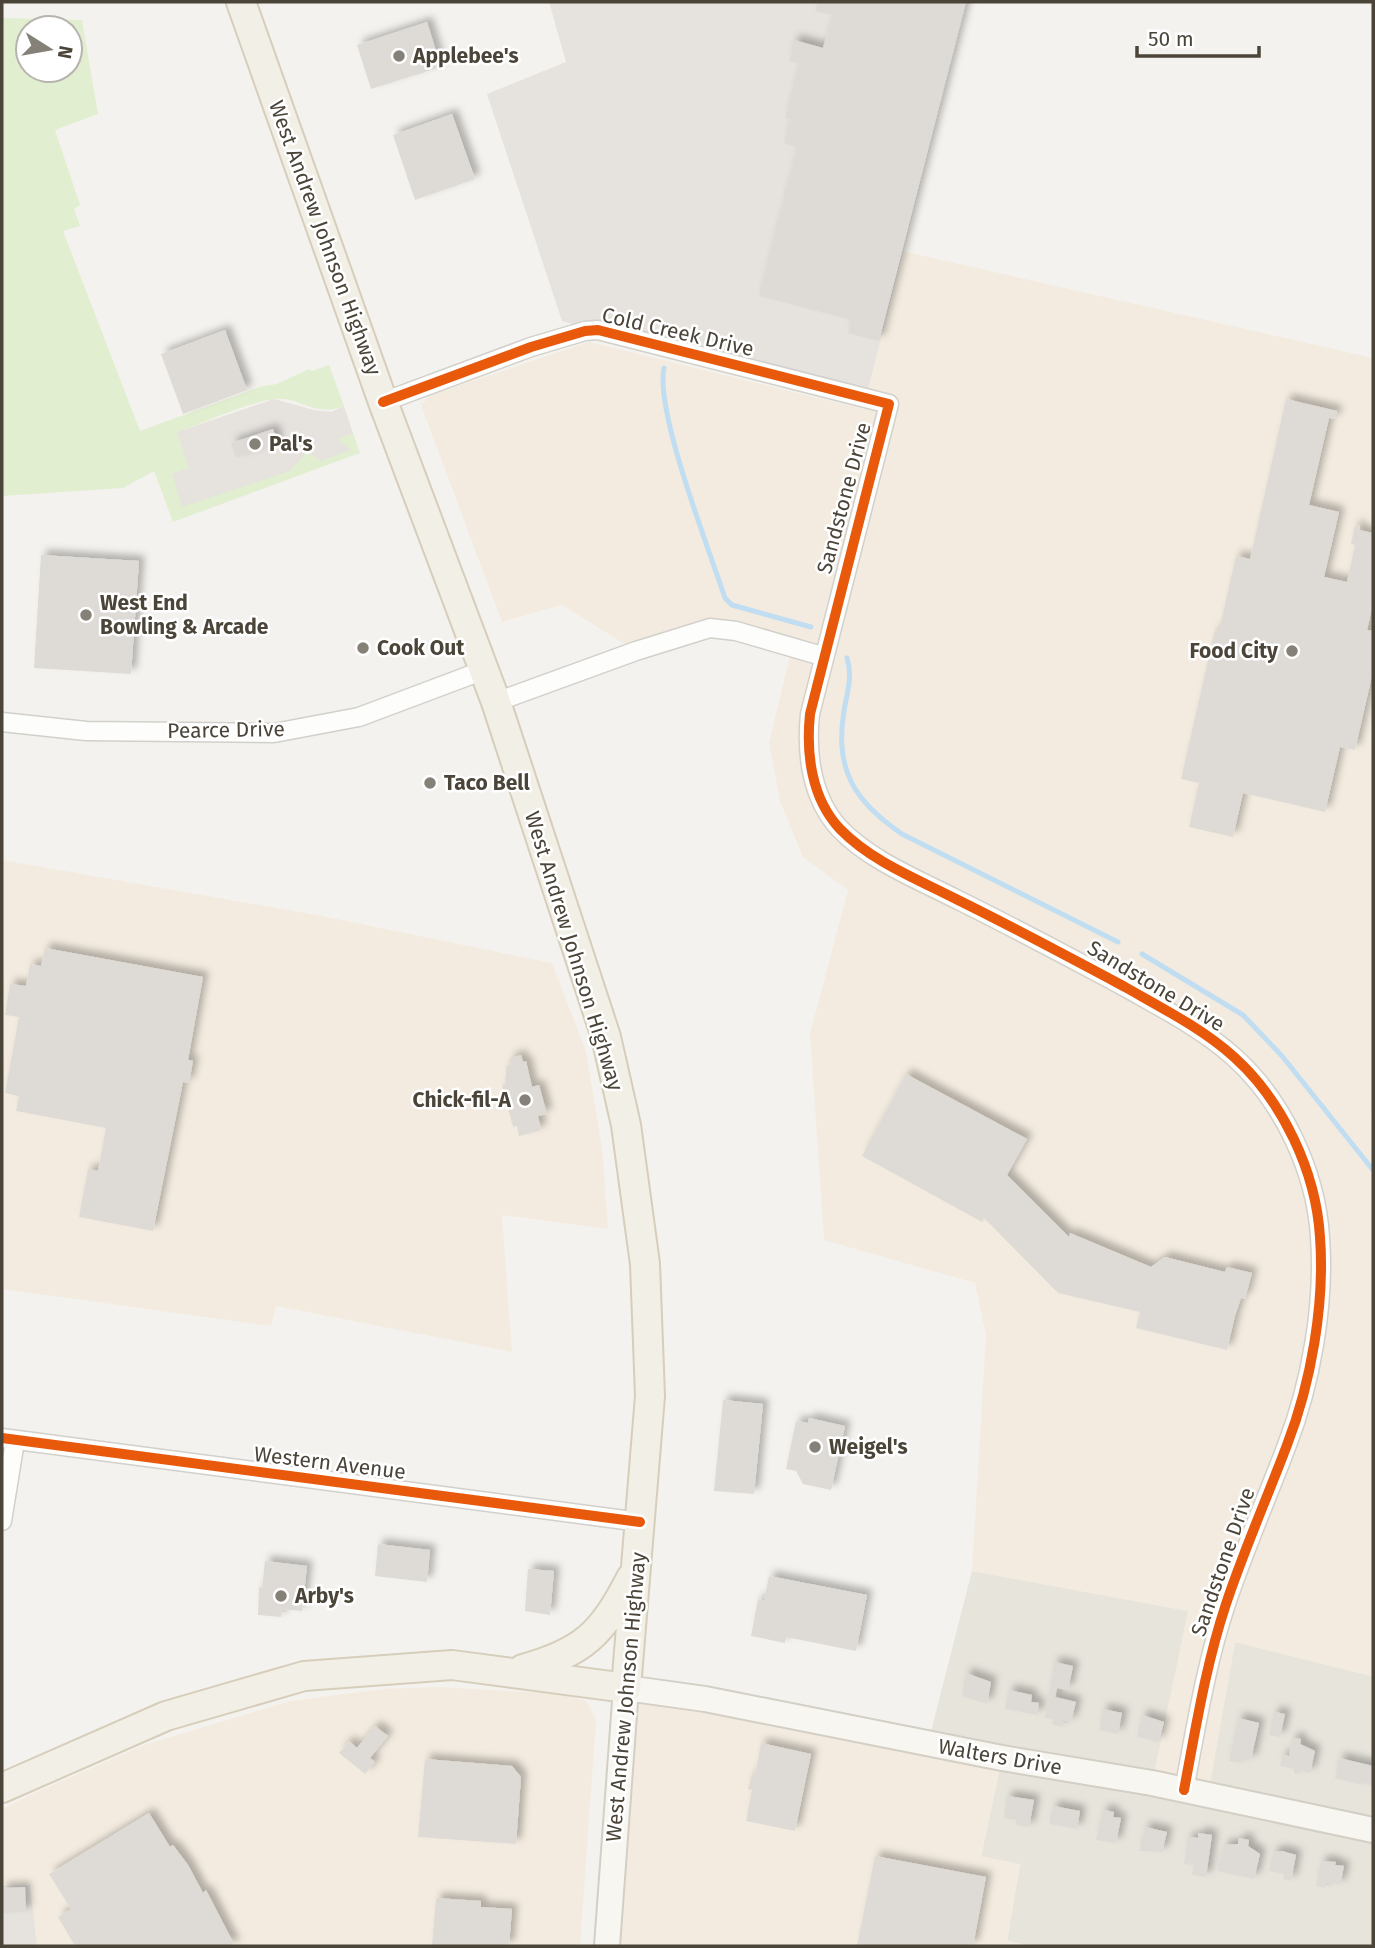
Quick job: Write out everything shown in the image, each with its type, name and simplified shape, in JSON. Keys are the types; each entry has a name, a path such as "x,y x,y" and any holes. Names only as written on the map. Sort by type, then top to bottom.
{"main road":[{"name":"West Andrew Johnson Highway","path":"241,2 383,402 496,702 606,1037 626,1125 645,1264 650,1396 626,1688"},
{"path":"514,1671 564,1655 587,1642 621,1599 636,1569"},
{"path":"2,1788 166,1716 304,1676 452,1665 514,1671 626,1688"}],"street":[{"name":"Cold Creek Drive","path":"383,402 531,347 584,331 598,330 889,404"},
{"name":"Sandstone Drive","path":"889,404 822,656 810,714 808,749 814,779 839,828 889,864 1148,1000 1234,1057 1262,1087 1292,1135 1313,1187 1321,1238 1319,1298 1304,1384 1289,1442 1241,1559 1210,1658 1184,1790"},
{"path":"496,702 636,651 710,628 736,631 822,656"},
{"name":"Pearce Drive","path":"2,722 86,731 274,733 359,718 484,670"},
{"path":"2,1521 8,1439"},
{"name":"Western Avenue","path":"8,1439 640,1522"},
{"name":"Walters Drive","path":"626,1688 732,1704 1002,1758 1184,1790 1373,1830"},
{"name":"West Andrew Johnson Highway","path":"607,1946 626,1688"}],"shaded area":[{"path":"549,2 966,2 866,398 562,321 487,94 566,62"},
{"path":"902,251 1373,358 1373,1107 1370,1120 1373,1122 1373,1673 1372,1676 1235,1642 1208,1795 1152,1783 1188,1611 972,1571 986,1335 975,1283 824,1240 810,1034 848,890 803,857 780,801 769,743 792,647 736,631 636,651 562,605 502,622 421,405 431,395 589,342 864,409"},
{"path":"274,399 331,412 344,406 353,433 338,439 351,450 321,461 307,452 290,471 182,507 172,474 189,468 177,432"},
{"path":"2,860 322,916 552,963 586,1051 602,1148 608,1229 502,1215 512,1352 276,1306 271,1326 2,1289"},
{"path":"972,1571 1189,1611 1153,1782 1208,1794 1235,1642 1372,1676 1373,1673 1373,1946 1031,1946 1007,1941 1020,1865 981,1857 1002,1758 928,1743"},
{"path":"436,1687 566,1694 587,1702 596,1720 580,1946 37,1946 30,1885 2,1886 2,1809 32,1794 147,1744 290,1701 384,1689"},
{"path":"626,1688 1002,1758 981,1856 1020,1864 1007,1941 1031,1946 609,1946"},
{"path":"30,1885 37,1946 2,1946 2,1886"}],"green space":[{"path":"2,18 14,18 14,84 84,84 84,32 98,114 55,130 80,205 74,209 80,226 63,231 140,431 263,386 277,384 309,369 312,371 329,365 344,406 324,410 276,399 240,408 177,432 304,454 350,449 337,439 353,433 360,453 173,522 154,471 123,488 2,496"}],"building":[{"path":"818,2 966,2 879,341 848,333 851,320 759,296 797,147 784,143 790,119 785,118 799,63 789,61 794,40 823,48 832,15 815,11"},
{"name":"Applebee's","path":"427,22 441,67 371,89 357,45"},
{"path":"452,114 475,179 415,200 393,135"},
{"path":"225,330 247,390 183,414 161,354"},
{"name":"Food City","path":"1286,399 1337,411 1335,419 1329,418 1309,505 1339,512 1324,577 1347,582 1355,545 1351,544 1355,525 1360,526 1359,530 1373,533 1373,603 1367,630 1373,631 1373,671 1355,750 1340,747 1325,812 1243,793 1233,837 1189,827 1199,783 1181,779 1215,630 1219,631 1236,556 1250,559"},
{"name":"Pal's","path":"273,429 278,444 236,458 231,443"},
{"name":"West End Bowling & Arcade","path":"41,555 139,561 131,674 34,668"},
{"path":"45,948 203,977 188,1060 193,1061 189,1083 183,1082 153,1231 79,1217 88,1169 98,1171 106,1128 16,1111 19,1096 5,1093 19,1017 5,1015 10,984 26,986 30,964 41,966"},
{"name":"Chick-fil-A","path":"521,1055 523,1062 526,1061 532,1087 539,1085 547,1114 538,1116 541,1130 519,1136 517,1126 513,1127 502,1085 506,1084 506,1066 511,1065 509,1059"},
{"path":"906,1074 1027,1139 1007,1175 1069,1237 1070,1233 1151,1267 1165,1257 1225,1272 1227,1267 1252,1273 1245,1299 1241,1298 1235,1316 1227,1350 1136,1328 1140,1312 1058,1293 984,1218 982,1222 862,1156"},
{"path":"723,1400 763,1404 754,1494 714,1491"},
{"name":"Weigel's","path":"809,1418 845,1426 831,1490 803,1484 796,1471 786,1469 796,1421 808,1423"},
{"path":"378,1544 430,1550 427,1582 375,1576"},
{"name":"Arby's","path":"265,1561 307,1566 302,1611 282,1609 281,1617 258,1615 259,1587 262,1588"},
{"path":"528,1569 554,1571 550,1615 525,1611"},
{"path":"769,1576 867,1595 856,1651 786,1637 785,1643 751,1636 758,1599 764,1601"},
{"path":"1054,1662 1073,1666 1068,1690 1057,1688 1055,1697 1076,1702 1071,1722 1063,1720 1062,1727 1052,1724 1053,1719 1045,1718"},
{"path":"966,1673 991,1682 987,1704 962,1696"},
{"path":"1009,1690 1032,1695 1031,1702 1039,1703 1037,1715 1005,1709"},
{"path":"1103,1709 1122,1713 1118,1734 1099,1730"},
{"path":"1274,1712 1285,1714 1280,1737 1269,1735"},
{"path":"1142,1715 1164,1722 1159,1742 1137,1737"},
{"path":"1238,1718 1259,1723 1251,1760 1242,1759 1241,1763 1229,1761"},
{"path":"375,1726 388,1736 370,1758 375,1762 365,1774 339,1753 349,1741 357,1748"},
{"path":"1292,1738 1301,1739 1300,1744 1315,1751 1310,1773 1294,1773 1294,1769 1280,1766 1282,1755 1289,1756"},
{"path":"761,1743 811,1754 795,1831 746,1821 752,1790 748,1789 752,1774 755,1775"},
{"path":"1339,1758 1373,1766 1372,1785 1335,1778"},
{"path":"425,1759 512,1766 521,1777 516,1844 418,1837"},
{"path":"1007,1796 1034,1800 1029,1827 1015,1825 1016,1820 1004,1818"},
{"path":"1053,1806 1080,1811 1077,1829 1049,1824"},
{"path":"1103,1810 1114,1812 1113,1817 1121,1818 1116,1843 1096,1840"},
{"path":"149,1813 170,1847 173,1845 188,1865 203,1893 206,1890 235,1946 75,1946 58,1917 71,1909 49,1874"},
{"path":"1145,1827 1167,1832 1162,1852 1139,1851"},
{"path":"1198,1833 1212,1835 1206,1877 1192,1875 1194,1865 1184,1864 1188,1837 1198,1838"},
{"path":"1239,1838 1249,1840 1248,1846 1260,1854 1254,1879 1217,1871 1224,1845 1238,1844"},
{"path":"1282,1851 1296,1855 1291,1881 1283,1879 1284,1874 1269,1871 1273,1852"},
{"path":"875,1856 986,1877 973,1946 857,1946"},
{"path":"1321,1861 1336,1862 1335,1865 1344,1866 1340,1885 1326,1882 1325,1888 1316,1886"},
{"path":"25,1887 26,1912 2,1913 2,1888"},
{"path":"436,1898 481,1901 481,1907 512,1909 509,1946 432,1946"}],"waterway":[{"path":"664,368 663,389 675,447 725,598 732,605 811,627"},
{"path":"847,658 849,678 842,751 852,783 872,810 902,834 1118,942"},
{"path":"1142,954 1243,1015 1282,1056 1373,1170"}],"cycle path":[{"path":"383,402 531,347 585,331 598,330 889,404 810,714 809,744 813,775 830,817 852,840 880,860 1125,987 1182,1019 1222,1047 1252,1075 1282,1116 1294,1139 1312,1188 1317,1212 1321,1263 1318,1316 1309,1370 1296,1421 1240,1564 1219,1627 1202,1696 1184,1790"},
{"path":"2,1438 640,1522"}],"place":[{"name":"Applebee's","path":"399,56"},
{"name":"Pal's","path":"255,444"},
{"name":"West End Bowling & Arcade","path":"86,615"},
{"name":"Cook Out","path":"363,648"},
{"name":"Food City","path":"1292,651"},
{"name":"Taco Bell","path":"430,783"},
{"name":"Chick-fil-A","path":"525,1100"},
{"name":"Weigel's","path":"815,1447"},
{"name":"Arby's","path":"281,1596"}]}
